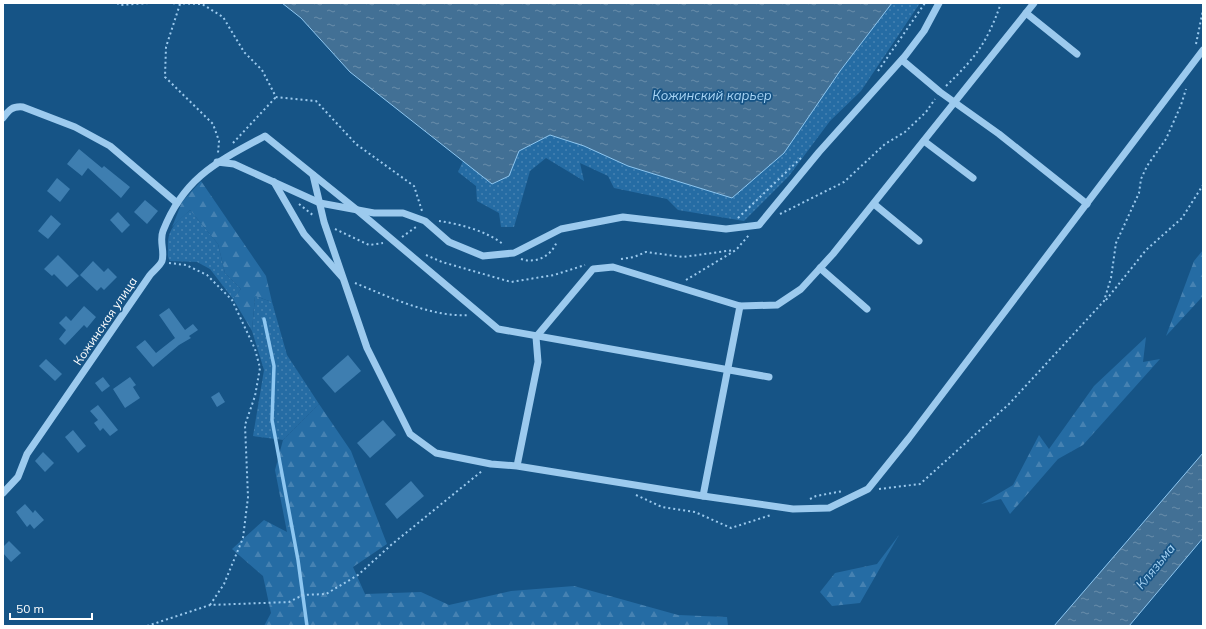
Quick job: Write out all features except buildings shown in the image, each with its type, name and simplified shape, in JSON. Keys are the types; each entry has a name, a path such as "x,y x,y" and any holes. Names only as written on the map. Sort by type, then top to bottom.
{"street":[{"path":"216,162 234,164 320,203 374,213 403,213 425,221 449,242 483,256 514,253 561,229 622,217 726,229 759,225 824,146 902,60 924,32 939,3"},
{"path":"517,466 538,362 536,337 593,269 613,268 740,306 777,305 801,289 820,268 874,204 1034,3"},
{"path":"1026,13 1077,54"},
{"path":"314,175 324,222 367,348 410,434 436,453 491,464 517,466 792,509 828,508 868,489 909,438 1203,50"},
{"path":"902,60 940,92 999,134 1086,204"},
{"path":"3,118 9,110 15,106 23,107 75,127 110,146 177,202"},
{"path":"162,262 163,248 161,238 177,202 191,183 216,162 265,136 357,210 498,329 727,371 769,377"},
{"path":"924,141 973,178"},
{"path":"274,182 304,234 344,279"},
{"path":"874,204 919,241"},
{"name":"Кожинская улица","path":"3,493 18,477 27,454 150,275 162,262"},
{"path":"820,268 867,309"},
{"path":"703,496 740,306"}],"path":[{"path":"117,3 149,3"},
{"path":"168,3 202,4 223,17 244,52 262,70 276,97"},
{"path":"877,73 925,3"},
{"path":"780,214 844,182 885,144 910,127 926,112 940,92 976,56 992,30 1001,3"},
{"path":"180,4 166,47 165,77 213,124 219,141 216,162"},
{"path":"1196,46 1203,10"},
{"path":"1104,301 1111,278 1116,243 1139,193 1141,179 1147,166 1166,139 1181,105 1187,85"},
{"path":"231,145 276,97"},
{"path":"276,97 316,101 356,144 414,186 425,221"},
{"path":"738,218 805,155"},
{"path":"885,488 920,484 1009,404 1104,301 1146,250 1182,218 1203,186"},
{"path":"295,200 310,214 343,233 369,245 394,242 425,221 440,221 478,231 497,239 522,259 531,261 547,256 554,250 561,229"},
{"path":"675,287 736,250 759,225"},
{"path":"619,260 634,257 646,252 682,257 736,250"},
{"path":"421,254 442,262 511,282 554,275 590,264"},
{"path":"162,262 186,265 207,274 232,300 255,349 260,368 255,396 245,424 248,497 243,538 224,584 210,605"},
{"path":"344,279 411,306 459,316 480,314"},
{"path":"147,626 210,605 289,602 303,595 326,594 358,575 391,545 491,464"}],"green space":[{"path":"892,3 920,3 861,91 830,121 789,176 744,221 678,210 667,199 614,188 608,176 580,163 584,181 546,158 530,171 514,227 501,227 499,213 477,201 476,186 458,172 463,161 493,184 509,176 519,151 550,135 584,146 628,166 732,198 840,71"},
{"path":"201,181 266,276 272,302 255,296 252,331 233,299 241,289 225,273 218,244 190,210 172,227 182,202"},
{"path":"190,210 218,244 225,273 241,289 233,299 210,269 197,262 169,260 168,242 173,226"},
{"path":"1203,250 1203,296 1166,336 1194,261"},
{"path":"255,296 272,302 287,355 319,404 283,440 253,436 264,370 252,331"},
{"path":"1146,337 1143,362 1160,359 1083,445 1058,459 1010,514 1001,499 981,504 1013,485 1039,435 1049,449 1094,386"},
{"path":"319,404 351,451 387,544 353,567 365,594 421,592 449,605 511,591 574,586 678,615 727,617 728,626 264,626 271,613 263,576 232,549 264,520 287,532 275,470 283,440"},
{"path":"899,535 860,603 832,606 820,592 835,573 877,564"}],"water":[{"name":"Кожинский карьер","path":"282,3 892,3 840,71 784,153 732,198 628,166 584,146 550,135 519,151 509,176 492,184 350,72 301,18"},
{"name":"Клязьма","path":"1203,453 1203,538 1129,626 1054,626"}],"waterway":[{"path":"264,319 274,366 272,420 298,560 307,626"}]}
